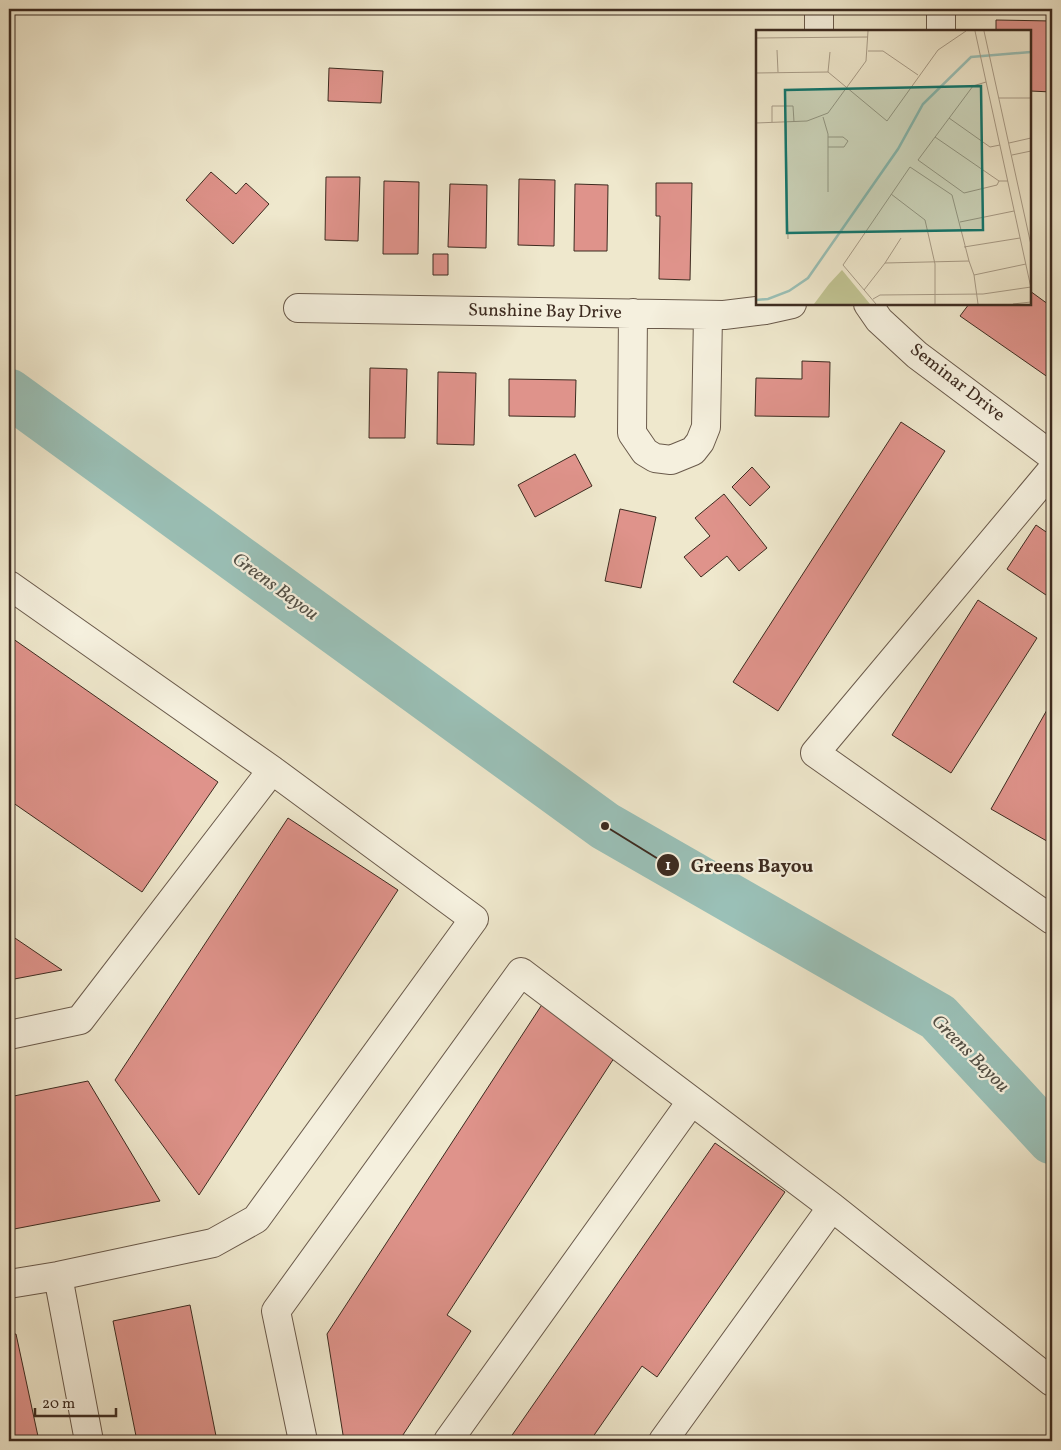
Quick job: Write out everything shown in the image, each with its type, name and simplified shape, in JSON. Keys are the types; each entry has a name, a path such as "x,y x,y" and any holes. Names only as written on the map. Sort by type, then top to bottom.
{"street":[{"path":"819,9 820,30"},
{"path":"941,9 941,30"},
{"name":"Sunshine Bay Drive","path":"298,308 724,315 787,305"},
{"name":"Seminar Drive","path":"869,305 879,320 918,355 1052,456"},
{"path":"633,313 632,433 645,452 656,458 671,460 692,451 700,442 706,427 708,315"},
{"path":"1052,470 815,753 1052,920"},
{"path":"9,585 272,770 474,919 256,1219 213,1243 58,1276 9,1284"},
{"path":"9,1035 80,1020 272,770"},
{"path":"303,1441 276,1311 521,972 832,1207 1052,1382"},
{"path":"448,1441 691,1102"},
{"path":"663,1441 832,1207"},
{"path":"58,1276 88,1441"}],"building":[{"path":"996,20 1052,21 1052,92 1031,91 1031,30 996,30"},
{"path":"329,68 383,71 381,103 328,101"},
{"path":"211,172 236,194 246,183 269,204 233,244 186,200"},
{"path":"326,177 360,177 358,241 325,240"},
{"path":"519,179 555,180 554,246 518,245"},
{"path":"384,181 419,182 418,254 383,254"},
{"path":"656,183 692,183 690,280 659,279 660,216 656,216"},
{"path":"450,184 487,185 486,248 448,247"},
{"path":"575,184 608,185 607,251 574,251"},
{"path":"433,254 448,254 448,275 433,275"},
{"path":"1031,292 1052,307 1052,380 960,316 968,305 1031,305"},
{"path":"802,361 830,362 829,417 755,416 756,378 802,379"},
{"path":"370,368 407,369 405,438 369,438"},
{"path":"438,372 476,373 474,445 437,444"},
{"path":"509,379 576,380 575,417 509,416"},
{"path":"901,422 945,451 778,711 733,682"},
{"path":"575,454 592,486 535,517 518,485"},
{"path":"752,467 770,487 750,506 732,487"},
{"path":"724,494 767,548 739,571 727,556 701,577 684,557 710,536 695,518"},
{"path":"620,509 656,517 641,588 605,581"},
{"path":"1036,525 1052,536 1052,599 1007,569"},
{"path":"978,600 1037,638 951,773 892,735"},
{"path":"9,636 218,782 142,892 9,800"},
{"path":"1052,701 1052,844 991,809"},
{"path":"288,818 398,890 199,1195 115,1080"},
{"path":"9,934 62,970 9,980"},
{"path":"543,1003 618,1052 447,1315 471,1331 399,1441 344,1441 327,1334"},
{"path":"88,1081 160,1201 9,1230 9,1097"},
{"path":"715,1143 785,1192 657,1377 642,1366 590,1441 508,1441"},
{"path":"190,1305 217,1441 137,1441 113,1321"},
{"path":"16,1334 39,1441 9,1441 9,1335"}],"waterway":[{"name":"Greens Bayou","path":"9,393 605,826 938,1017 1052,1140"}],"place":[{"name":"Greens Bayou","path":"605,826"}]}
